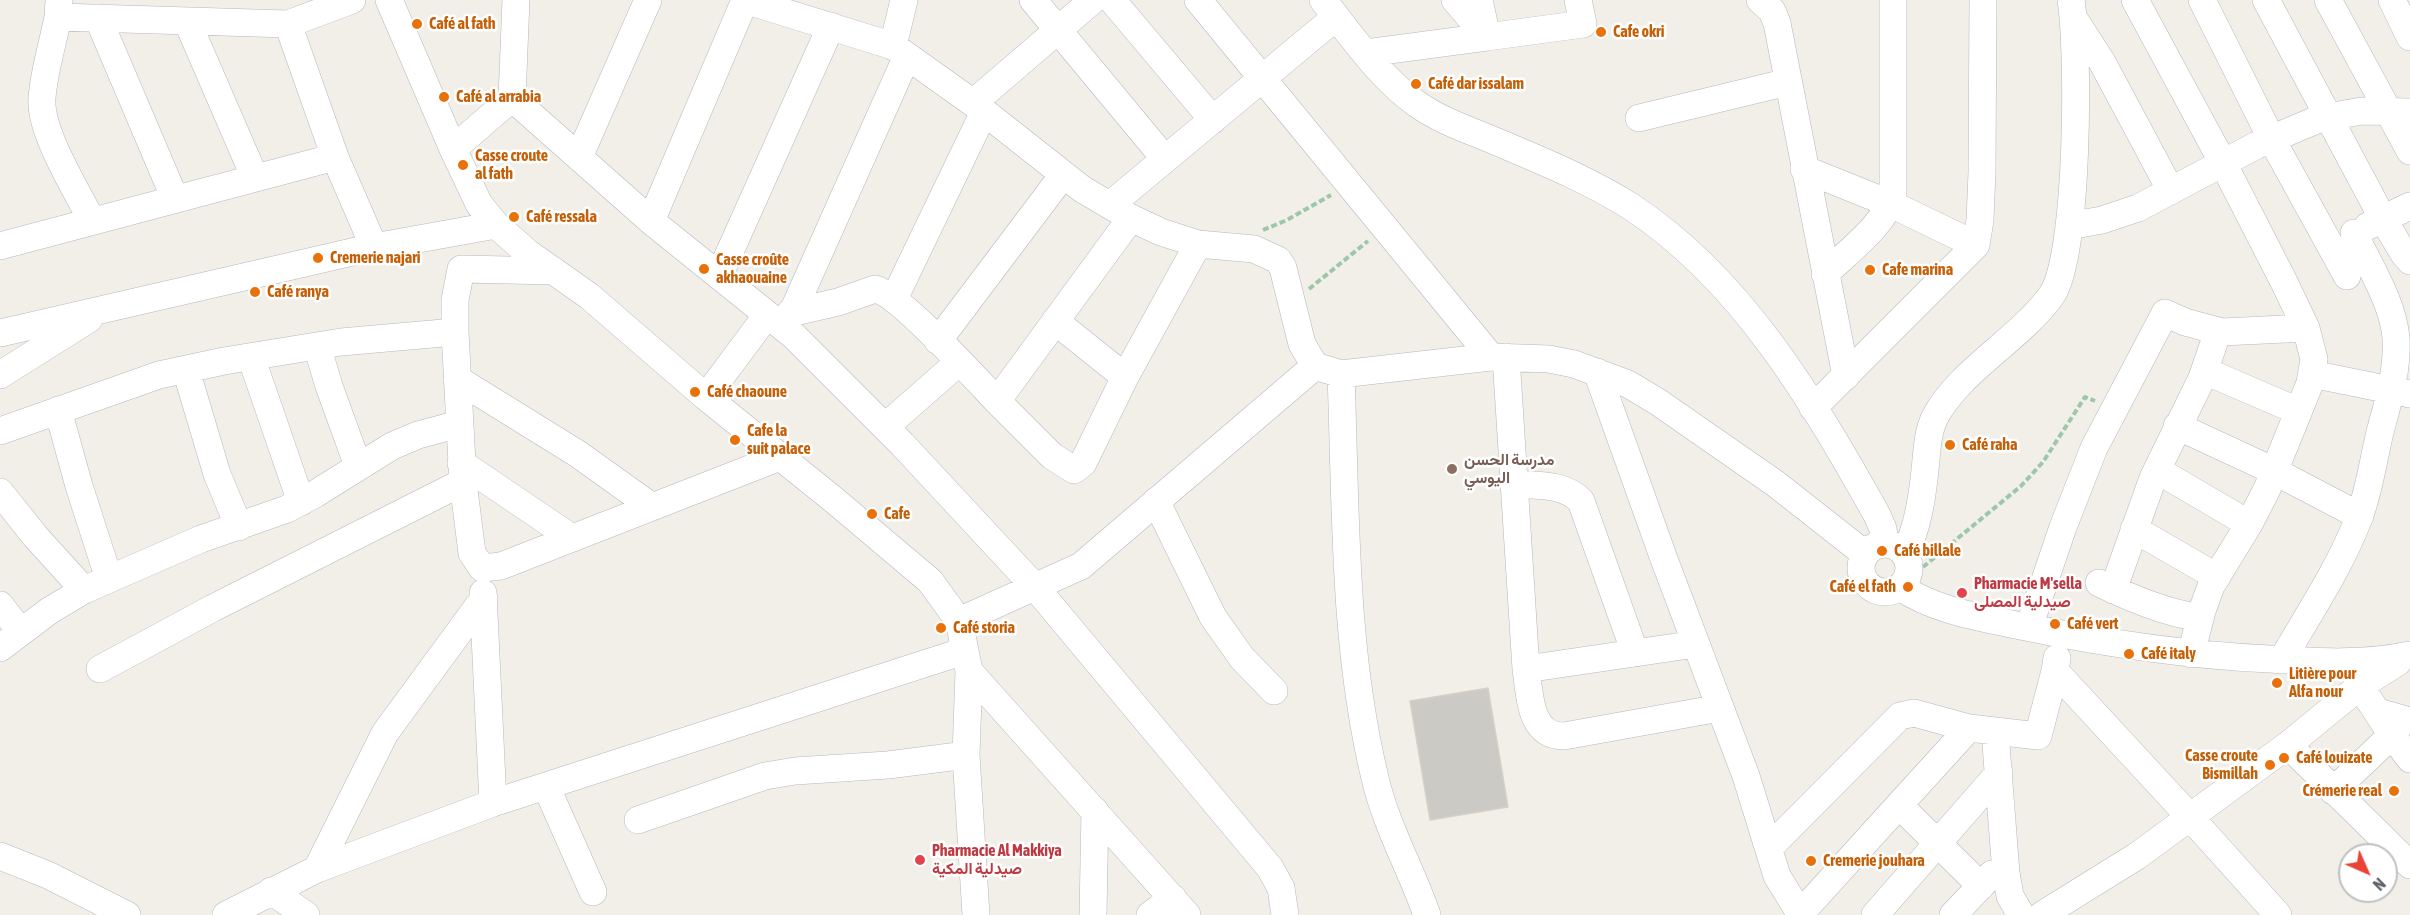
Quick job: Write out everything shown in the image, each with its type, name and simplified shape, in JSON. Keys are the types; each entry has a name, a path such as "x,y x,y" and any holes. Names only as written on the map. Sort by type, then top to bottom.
{"street":[{"path":"92,221 53,142 43,115 42,100 58,8 98,18 288,24 352,0"},
{"path":"389,0 479,204 496,225 589,296 706,397 930,581 959,621 967,661 966,755 976,915"},
{"path":"453,149 512,98 516,0"},
{"path":"579,157 648,0"},
{"path":"651,221 745,0 831,26 900,51 978,107 1064,175 1120,212 1161,232 1197,244 1254,249 1278,260 1283,268 1302,344 1315,366 1341,374 1498,357 1549,359 1597,372 1628,384 1697,428 1885,550 1910,567 1903,584 1886,592 1871,588 1862,576 1861,568 1885,550 1917,520 1928,440 1937,414 1955,391 2025,326 2052,296 2062,271 2069,226 2074,138 2072,9"},
{"path":"706,397 781,319 900,51 904,0"},
{"path":"1033,0 1165,159"},
{"path":"894,299 978,107 1058,30 1093,0"},
{"path":"1112,0 1213,120"},
{"path":"1198,0 1385,227 1498,357 1514,484 1526,669 1533,715 1542,728 1552,735 1564,736 1720,708"},
{"path":"1455,0 1487,37"},
{"path":"1479,0 1487,37"},
{"path":"1826,274 1881,219 1891,204 1893,193 1893,0"},
{"path":"1813,408 1976,245 1980,220 1982,172 1983,0"},
{"path":"2135,0 2223,163 2306,327 2314,359 2312,374 2274,471 2249,524 2211,586 2191,654"},
{"path":"2202,0 2271,138 2347,276"},
{"path":"2266,0 2383,219 2403,254 2410,261"},
{"path":"2328,0 2400,112 2410,151"},
{"path":"2392,0 2410,37"},
{"path":"1366,53 1583,24 1585,1"},
{"path":"1775,4 1804,169 1846,376"},
{"path":"997,401 1055,321 1120,212 1165,159 1263,78 1330,8 1366,53 1417,104 1451,123 1586,179 1670,235 1712,273 1734,296 1757,326 1813,408 1877,515 1883,529 1885,550"},
{"path":"2072,9 2171,191"},
{"path":"98,18 175,199"},
{"path":"188,21 255,178"},
{"path":"288,24 335,158 374,247"},
{"path":"719,276 831,26"},
{"path":"1639,118 1788,82"},
{"path":"512,98 651,221 719,276 781,319 885,427 1036,588 1270,868 1281,888 1285,915"},
{"path":"2069,226 2124,213 2293,128 2328,116 2362,111 2400,112"},
{"path":"0,246 335,158"},
{"path":"1804,169 1891,204 1976,245"},
{"path":"938,341 1064,175"},
{"path":"2329,245 2410,206"},
{"path":"0,333 374,247 496,225"},
{"path":"452,233 461,269 455,300 455,332 462,473 472,553 482,568 493,803"},
{"path":"2282,660 2343,552 2360,516 2401,392 2395,364 2396,338 2392,319 2354,233"},
{"path":"781,319 875,289 886,292 1052,456 1074,470 1083,463 1125,377 1197,244"},
{"path":"461,269 554,271"},
{"path":"0,375 105,309"},
{"path":"2029,627 2094,448 2165,313 2185,322 2218,331 2247,332 2306,327"},
{"path":"1055,321 1125,377"},
{"path":"2200,618 2163,610 2106,586 2134,529 2177,426 2205,371 2218,331"},
{"path":"0,431 159,375 341,342 455,332"},
{"path":"318,346 329,386 358,466"},
{"path":"251,357 301,502"},
{"path":"885,427 959,362"},
{"path":"959,621 1081,566 1315,366"},
{"path":"186,370 217,474 238,526"},
{"path":"2205,371 2298,411"},
{"path":"1597,372 1746,776 1783,889 1800,915 1900,806 1982,730"},
{"path":"1341,374 1351,634 1359,701 1375,781 1385,812 1427,915"},
{"path":"2312,374 2401,392"},
{"path":"457,379 578,454 652,507"},
{"path":"58,410 79,486 109,579"},
{"path":"0,648 49,611 84,590 201,539 301,502 392,446 418,435 459,424"},
{"path":"2177,426 2274,471 2360,516"},
{"path":"482,568 501,566 780,457"},
{"path":"2157,470 2249,524"},
{"path":"462,473 572,538"},
{"path":"100,669 462,473"},
{"path":"1514,484 1561,488 1571,492 1581,501 1635,653"},
{"path":"0,492 35,536 84,590"},
{"path":"1156,501 1213,617 1242,658 1274,691"},
{"path":"2134,529 2217,577"},
{"path":"1903,584 1923,602 1940,608 2062,634 2155,650 2353,663 2409,653"},
{"path":"317,868 385,734 484,598"},
{"path":"0,605 21,632"},
{"path":"1769,848 1900,716 1914,713 1982,730 2038,736 2062,634"},
{"path":"1526,669 1696,644"},
{"path":"2056,912 2137,856 2288,745 2360,686 2409,653"},
{"path":"226,915 317,868 493,803 967,661"},
{"path":"967,661 1180,907 1150,915"},
{"path":"2055,671 2278,915"},
{"path":"2360,686 2378,712 2401,728 2410,759"},
{"path":"2333,790 2401,728"},
{"path":"1982,730 1999,773 2010,896 2020,915"},
{"path":"2288,745 2410,865"},
{"path":"638,820 765,776 814,769 888,765 966,755"},
{"path":"1875,915 1999,773"},
{"path":"546,786 593,892"},
{"path":"1900,806 1981,886"},
{"path":"1093,915 1095,811"},
{"path":"0,856 48,875 127,915"},
{"path":"1953,915 2005,860"},
{"path":"270,891 306,915"}],"path":[{"path":"1256,233 1287,220 1350,184"},
{"path":"1292,304 1385,227"},
{"path":"1903,584 2021,486 2043,462 2085,397 2115,408"}],"building":[{"path":"1488,688 1508,807 1430,820 1410,701"}],"place":[{"name":"Café al fath","path":"417,24"},
{"name":"Cafe okri","path":"1601,32"},
{"name":"Café dar issalam","path":"1416,84"},
{"name":"Café al arrabia","path":"444,97"},
{"name":"Casse croute al fath","path":"463,165"},
{"name":"Café ressala","path":"514,217"},
{"name":"Cremerie najari","path":"318,258"},
{"name":"Casse croûte akhaouaine","path":"704,269"},
{"name":"Cafe marina","path":"1870,270"},
{"name":"Café ranya","path":"255,292"},
{"name":"Café chaoune","path":"695,392"},
{"name":"Cafe la suit palace","path":"735,440"},
{"name":"Café raha","path":"1950,445"},
{"name":"مدرسة الحسن اليوسي","path":"1452,469"},
{"name":"Cafe","path":"872,514"},
{"name":"Café billale","path":"1882,551"},
{"name":"Café el fath","path":"1908,587"},
{"name":"Pharmacie M'sella صيدلية المصلى","path":"1962,593"},
{"name":"Café vert","path":"2055,624"},
{"name":"Café storia","path":"941,628"},
{"name":"Café italy","path":"2129,654"},
{"name":"Litière pour Alfa nour","path":"2277,683"},
{"name":"Café louizate","path":"2284,758"},
{"name":"Casse croute Bismillah","path":"2270,765"},
{"name":"Crémerie real","path":"2394,791"},
{"name":"Pharmacie Al Makkiya صيدلية المكية","path":"920,860"},
{"name":"Cremerie jouhara","path":"1811,861"}]}
